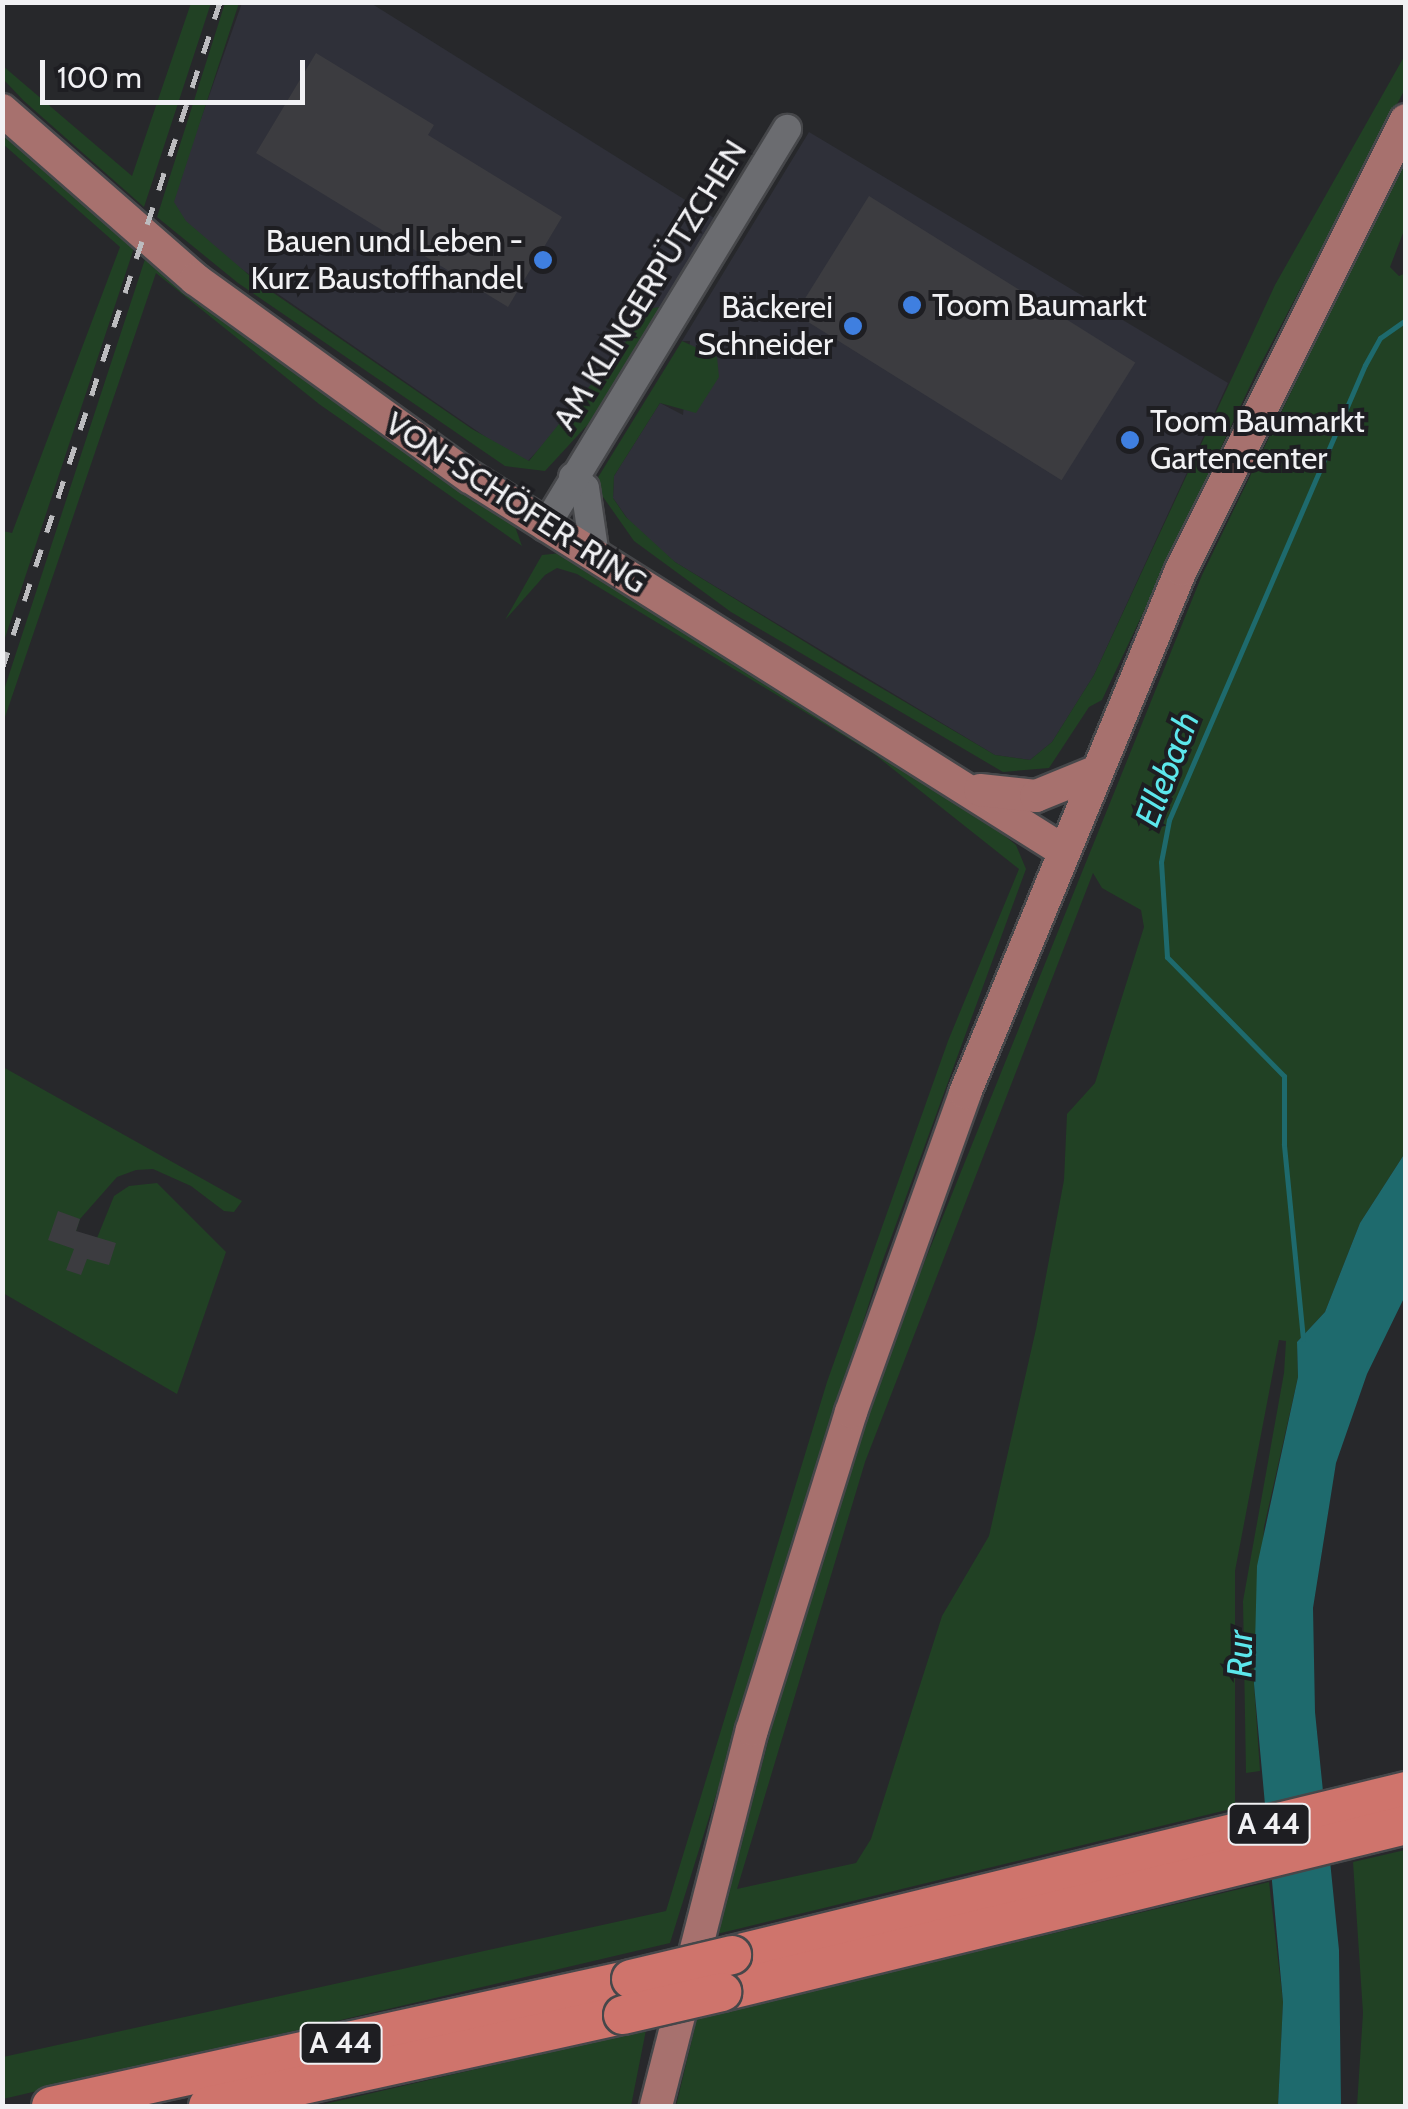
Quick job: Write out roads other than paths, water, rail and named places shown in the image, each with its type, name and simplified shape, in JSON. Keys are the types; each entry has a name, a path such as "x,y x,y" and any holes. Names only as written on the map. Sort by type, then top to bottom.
{"highway":[{"name":"A 44","path":"50,2106 627,1997 722,1992 1135,1874 1406,1791"},
{"name":"A 44","path":"208,2106 627,1997 732,1956 1135,1874 1406,1825"}],"main road":[{"name":"VON-SCHÖFER-RING","path":"2,110 195,279 545,527 969,788 1062,850"},
{"path":"656,2106 752,1730 851,1412 965,1093 1062,850 1181,570 1406,120"},
{"path":"969,788 1017,799 1095,772"}],"street":[{"name":"AM KLINGERPÜTZCHEN","path":"545,527 787,129"},
{"name":"AM KLINGERPÜTZCHEN","path":"573,477 585,488 595,556"}],"water":[{"path":"1405,1153 1405,1296 1367,1374 1336,1463 1313,1608 1315,1712 1339,1950 1341,2105 1278,2106 1283,2002 1254,1684 1257,1566 1298,1377 1297,1342 1325,1312 1360,1223"}],"waterway":[{"name":"Ellebach","path":"1303,1339 1284,1144 1284,1076 1167,957 1161,862 1169,820 1365,365 1380,338 1406,320"}],"railway":[{"path":"2,669 220,2"}],"place":[{"name":"Bauen und Leben - Kurz Baustoffhandel","path":"543,260"},
{"name":"Toom Baumarkt","path":"912,305"},
{"name":"Bäckerei Schneider","path":"853,326"},
{"name":"Toom Baumarkt Gartencenter","path":"1130,440"}],"water label":[{"name":"Rur","path":"1240,1654"}]}
